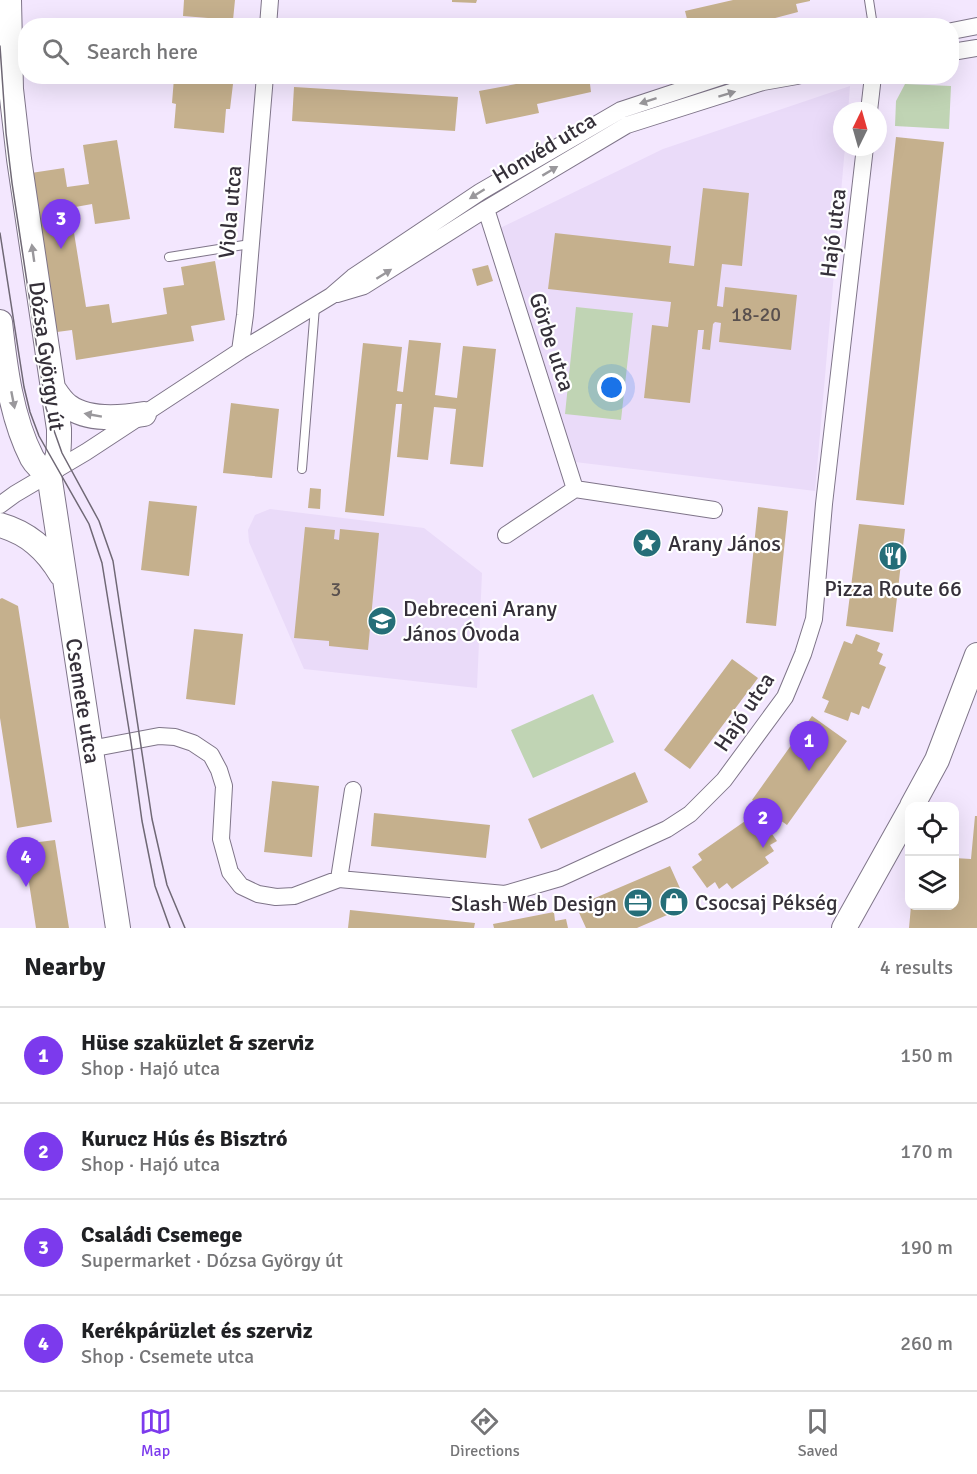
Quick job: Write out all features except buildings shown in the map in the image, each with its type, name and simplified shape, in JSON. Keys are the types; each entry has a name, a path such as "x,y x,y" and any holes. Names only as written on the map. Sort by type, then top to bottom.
{"street":[{"name":"Dózsa György út","path":"0,322 14,407 33,459 49,474 59,456 59,429 11,90 9,0"},
{"path":"269,18 270,0"},
{"path":"959,29 977,26"},
{"path":"959,51 977,48"},
{"name":"Viola utca","path":"240,351 246,315 264,84"},
{"name":"Honvéd utca","path":"0,505 240,351 331,296 353,277 480,192 621,110 700,84"},
{"name":"Honvéd utca","path":"331,296 364,286 486,209 627,125 757,84"},
{"path":"870,102 872,84"},
{"name":"Hajó utca","path":"90,749 159,736 175,737 193,743 211,755 224,786 221,839 230,872 241,886 258,894 276,897 294,896 339,879 505,894 560,878 667,829 690,814 724,780 785,698 814,620 824,504 864,156"},
{"name":"Görbe utca","path":"486,209 575,489"},
{"path":"53,388 61,400 77,412 119,418 144,414"},
{"name":"Csemete utca","path":"49,474 118,928"},
{"path":"506,534 575,489 714,510"},
{"path":"0,525 32,539 44,549 65,581"},
{"path":"913,802 937,760 977,655"},
{"path":"339,879 353,790"},
{"path":"844,928 905,817"}],"lane":[{"path":"869,0 872,18"},
{"path":"169,256 250,244"},
{"path":"302,469 315,306"}],"shaded area":[{"path":"850,86 849,102 833,102 833,156 844,156 815,491 575,462 498,229 663,149"},
{"name":"Debreceni Arany János Óvoda","path":"270,509 424,528 482,573 477,688 304,669 249,542 248,530 255,515"}],"green space":[{"path":"905,84 951,86 949,129 895,126 896,101"},
{"path":"576,307 633,313 621,420 565,414"},
{"path":"593,694 614,742 533,778 511,730"}],"tram line":[{"path":"0,46 12,183 46,408 62,453 99,521 113,561 152,819 167,885 185,928"},
{"path":"0,233 30,412 39,436 89,524 102,563 142,821 155,886 170,928"}],"place":[{"name":"Családi Csemege","path":"61,249"},
{"name":"Arany János","path":"647,543"},
{"name":"Pizza Route 66","path":"893,556"},
{"name":"Debreceni Arany János Óvoda","path":"382,621"},
{"name":"Hüse szaküzlet & szerviz","path":"809,771"},
{"name":"Kurucz Hús és Bisztró","path":"763,848"},
{"name":"Kerékpárüzlet és szerviz","path":"26,887"},
{"name":"Csocsaj Pékség","path":"674,902"},
{"name":"Slash Web Design","path":"638,903"}]}
